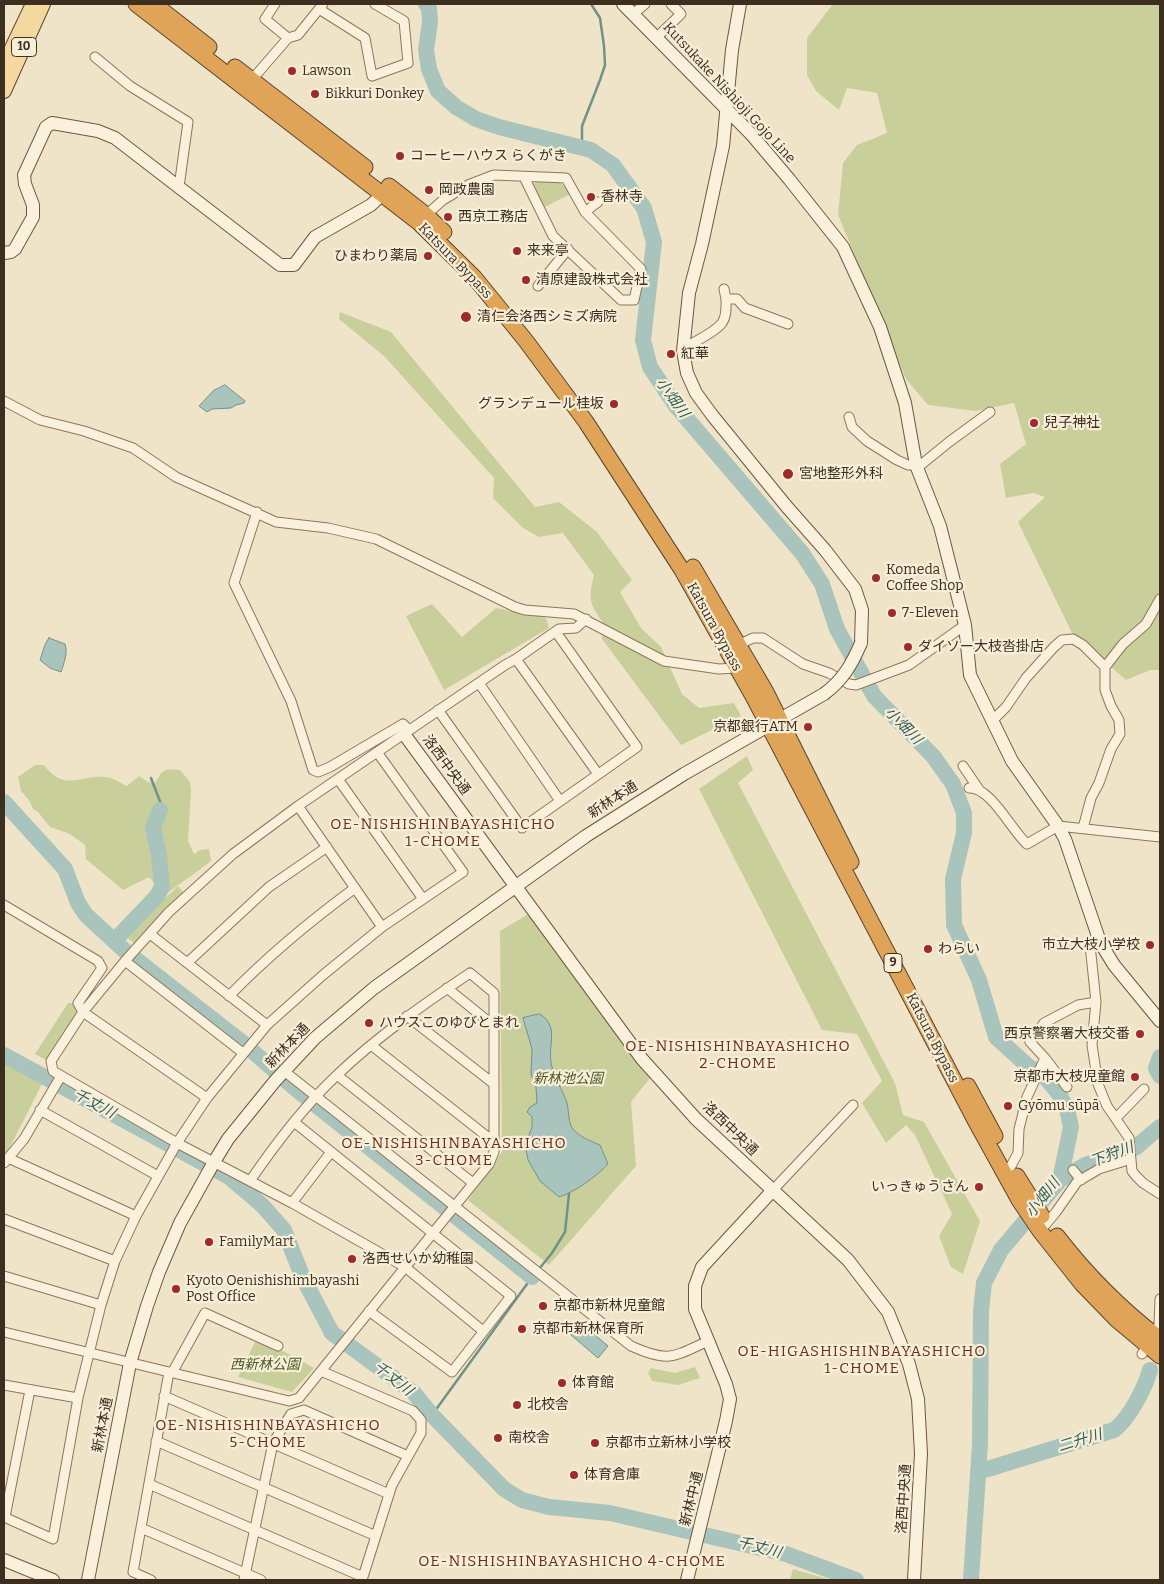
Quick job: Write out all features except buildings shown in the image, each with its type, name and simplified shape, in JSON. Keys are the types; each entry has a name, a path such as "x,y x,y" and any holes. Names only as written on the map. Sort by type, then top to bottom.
{"highway":[{"name":"Katsura Bypass","path":"136,4 249,83"},
{"name":"Katsura Bypass","path":"154,4 249,83 422,219 479,283 526,341 586,422 733,647 766,692 774,722"},
{"name":"Katsura Bypass","path":"733,647 737,668 774,722 976,1122 1082,1284 1117,1320 1151,1343 1160,1356"}],"main road":[{"name":"10","path":"4,65 32,4"},
{"name":"10","path":"4,91 43,4"}],"street":[{"path":"275,4 265,19 288,38"},
{"path":"249,83 288,38 298,35 321,6 365,38 372,76 408,63 404,21 374,4"},
{"name":"Kutsukake Nishioji Gojo Line","path":"623,4 727,109 789,178 843,247 880,327 905,403 917,466 940,526 965,625 970,675 1012,761 1058,826 1065,839 1100,942 1114,965 1160,1021"},
{"path":"633,14 645,4"},
{"path":"657,37 681,14 671,4"},
{"path":"683,348 689,293 717,177 727,109 732,50 740,4"},
{"path":"96,57 130,86 188,122 179,188"},
{"path":"4,253 11,252 14,249 33,216 34,206 25,184 24,175 46,127 52,123 98,131 115,138 280,265 294,265 315,237 370,205 387,191"},
{"path":"422,219 443,200 468,185 494,175 566,178 584,212 641,269 634,300 621,300 553,236 524,177"},
{"path":"584,212 598,202"},
{"path":"538,286 568,249"},
{"path":"683,348 721,324 725,315 726,299 724,289"},
{"path":"726,299 737,299 745,308 788,324"},
{"name":"新林本通","path":"88,1580 130,1363 159,1272 180,1223 228,1139 280,1076 315,1038 374,988 586,836 634,804 824,694 835,686 850,668 861,643 862,610 855,589 696,393 686,373 683,348"},
{"path":"4,401 40,420 84,431 133,448 176,477 276,522 328,528 376,539 515,607 525,610 574,614 664,661 719,669 737,668"},
{"path":"849,417 852,427 867,441 897,460 908,465 917,466 990,412"},
{"path":"257,512 234,583 291,701 313,770 318,772 330,767 403,724 407,732"},
{"path":"1083,828 1091,798 1099,783 1111,749 1120,734 1119,720 1105,690 1105,667 1123,644 1146,624 1159,603"},
{"path":"483,1331 405,1267 292,1203 177,1143 61,1076 53,1071 51,1061 83,1012 125,961 169,912 233,854 298,806 504,665 516,659 559,629 576,628 586,619"},
{"path":"733,647 753,638 763,638 803,664 828,673 849,684 856,685 909,665 965,625"},
{"path":"438,710 522,828 637,747 556,632"},
{"path":"992,721 1006,706 1026,678 1062,640 1073,638 1083,645 1105,667"},
{"path":"516,659 598,774"},
{"path":"479,683 560,801"},
{"name":"洛西中央通","path":"407,732 516,887 642,1059 696,1119 848,1260 888,1312 908,1364 918,1399 921,1454 914,1580"},
{"path":"30,1390 4,1517 53,1539 78,1398 101,1306 116,1261 136,1216 169,1156 207,1098 267,1026 323,975 382,927 463,872 377,752"},
{"path":"969,769 980,792"},
{"path":"338,779 423,899"},
{"path":"969,788 989,797 1027,844 1058,826 1160,837"},
{"path":"298,806 382,927"},
{"path":"188,963 269,887 327,847"},
{"path":"229,996 257,967 319,915 355,888"},
{"path":"4,905 98,961 102,968 78,1003 83,1012 207,1098"},
{"path":"150,934 267,1026"},
{"path":"1100,942 1090,945 1096,1002 1092,1045 1098,1084 1107,1106 1129,1138 1132,1171 1160,1194"},
{"path":"125,961 243,1053"},
{"path":"4,1332 289,1401 299,1398 489,1164 494,1152 494,993 470,972 407,1016 337,1075 307,1106 250,1181"},
{"path":"447,988 494,1026"},
{"path":"1067,1087 1030,1042 1044,1023 1078,1005 1096,1002"},
{"path":"407,1016 494,1084"},
{"path":"371,1045 494,1142"},
{"path":"1007,1169 1018,1153 1019,1129 1027,1097 1044,1060"},
{"path":"337,1075 473,1183"},
{"path":"61,1076 24,1138 6,1160 136,1216"},
{"path":"280,1076 317,1097 631,1346 654,1355 674,1356 708,1341"},
{"path":"1116,1118 1144,1089"},
{"path":"773,1190 853,1105"},
{"path":"40,1110 158,1176"},
{"path":"294,1122 511,1296 452,1372 369,1311"},
{"path":"292,1203 331,1152"},
{"path":"1042,1224 1077,1182 1077,1176 1099,1169 1131,1153"},
{"name":"新林中通","path":"687,1580 730,1400 726,1384 695,1309 694,1286 702,1267 773,1190"},
{"path":"4,1219 116,1261"},
{"path":"4,1276 101,1306"},
{"path":"1151,1343 1160,1325 1160,1300"},
{"path":"151,1580 133,1572 164,1396 170,1372 205,1313 278,1346"},
{"path":"149,1484 363,1579 392,1485 421,1433 421,1420 413,1411 321,1371"},
{"path":"4,1385 78,1398"},
{"path":"164,1396 389,1494"},
{"path":"245,1577 273,1443 291,1414 304,1410 408,1456"},
{"path":"156,1441 376,1536"},
{"path":"141,1528 245,1577 260,1580"},
{"path":"4,1560 53,1580"}],"green space":[{"path":"833,4 1160,4 1160,670 1150,670 1126,680 1072,633 1018,522 1045,497 1033,493 1006,498 1000,464 1026,444 1014,403 976,411 928,405 906,379 838,215 843,163 857,145 887,133 877,93 847,88 839,110 816,91 807,75 807,38"},
{"path":"536,181 560,183 570,194 543,208 532,187"},
{"path":"340,312 391,332 535,507 559,502 597,532 632,580 620,592 641,628 661,647 682,694 699,708 734,703 741,716 681,745 602,639 603,623 591,600 594,575 563,533 539,537 523,528 493,498 494,478 384,356 339,319"},
{"path":"432,604 462,637 496,608 546,618 549,628 444,690 406,616"},
{"path":"747,756 753,770 738,783 895,1083 903,1115 924,1122 980,1221 963,1274 951,1267 939,1236 952,1214 915,1135 906,1125 886,1143 862,1103 882,1081 857,1034 822,1030 699,789"},
{"path":"35,765 44,765 59,778 66,780 106,777 127,786 139,776 148,782 155,783 164,771 170,769 180,770 190,782 188,841 194,854 200,850 209,849 211,861 165,895 149,877 123,890 86,859 85,845 70,834 50,827 38,812 33,809 29,800 21,791 18,777"},
{"path":"178,886 185,894 136,945 125,936"},
{"name":"新林池公園","path":"530,913 650,1078 631,1102 636,1166 549,1265 468,1200 502,1152 500,931"},
{"path":"68,1003 76,1003 81,1012 50,1062 35,1054"},
{"path":"4,1061 43,1082 9,1149 4,1154"},
{"name":"西新林公園","path":"256,1340 285,1352 314,1368 292,1392 238,1377"},
{"path":"695,1367 700,1378 678,1385 652,1381 648,1373 651,1368 675,1373"},
{"path":"793,1569 831,1580 790,1580"}],"water":[{"path":"225,385 245,401 244,403 231,408 212,409 207,412 199,406 213,391"},
{"path":"49,638 65,644 66,654 61,672 50,668 40,660"},
{"path":"540,1014 550,1025 552,1067 567,1103 571,1126 582,1137 600,1145 608,1164 585,1184 559,1197 540,1181 528,1160 525,1145 532,1127 532,1117 527,1112 530,1107 537,1103 536,1087 531,1074 532,1049 523,1018"},
{"path":"581,1323 608,1346 598,1358 571,1335"}],"waterway":[{"name":"小畑川","path":"426,4 429,8 430,22 426,50 429,69 438,91 456,107 476,119 499,127 591,150 613,165 644,208 654,242 643,340 650,367 676,406 802,553 822,584 837,629 874,696 933,756 953,784 964,813 964,833 953,879 954,925 979,980 996,1037 1028,1066 1045,1077 1059,1094 1067,1109 1071,1127 1060,1180 1001,1250 984,1283 981,1311 980,1444 971,1580"},
{"path":"582,147 582,126 605,65 600,18 591,4"},
{"path":"151,778 161,804 160,810"},
{"path":"4,802 65,869 78,903 86,915 124,950 243,1043 297,1090 532,1277"},
{"path":"114,941 157,896 162,887 159,855 153,828 160,810"},
{"name":"千丈川","path":"4,1055 229,1177 262,1205 284,1230 303,1278 332,1333 414,1393 432,1415 504,1489 522,1500 549,1507 610,1513 786,1554 856,1580"},
{"name":"下狩川","path":"1160,1057 1156,1068 1160,1076"},
{"name":"下狩川","path":"1060,1180 1085,1165 1135,1148 1160,1127"},
{"path":"539,1269 565,1232 569,1194"},
{"path":"432,1415 535,1273"},
{"name":"二升川","path":"978,1472 1114,1430 1125,1419 1136,1403 1150,1370"}],"place":[{"name":"Lawson","path":"292,71"},
{"name":"Bikkuri Donkey","path":"315,94"},
{"name":"コーヒーハウス らくがき","path":"400,156"},
{"name":"岡政農園","path":"429,190"},
{"name":"香林寺","path":"591,197"},
{"name":"西京工務店","path":"448,217"},
{"name":"来来亭","path":"517,251"},
{"name":"ひまわり薬局","path":"428,256"},
{"name":"清原建設株式会社","path":"526,280"},
{"name":"清仁会洛西シミズ病院","path":"466,317"},
{"name":"紅華","path":"671,354"},
{"name":"グランデュール桂坂","path":"614,404"},
{"name":"兒子神社","path":"1034,423"},
{"name":"宮地整形外科","path":"788,474"},
{"name":"Komeda Coffee Shop","path":"876,578"},
{"name":"7-Eleven","path":"892,613"},
{"name":"ダイソー大枝沓掛店","path":"908,647"},
{"name":"京都銀行ATM","path":"808,727"},
{"name":"市立大枝小学校","path":"1150,945"},
{"name":"わらい","path":"928,949"},
{"name":"ハウスこのゆびとまれ","path":"369,1023"},
{"name":"西京警察署大枝交番","path":"1140,1034"},
{"name":"京都市大枝児童館","path":"1135,1077"},
{"name":"Gyōmu sūpā","path":"1008,1106"},
{"name":"いっきゅうさん","path":"979,1187"},
{"name":"FamilyMart","path":"209,1242"},
{"name":"洛西せいか幼稚園","path":"352,1259"},
{"name":"Kyoto Oenishishimbayashi Post Office","path":"176,1289"},
{"name":"京都市新林児童館","path":"543,1306"},
{"name":"京都市新林保育所","path":"522,1329"},
{"name":"体育館","path":"562,1383"},
{"name":"北校舎","path":"517,1405"},
{"name":"南校舎","path":"498,1438"},
{"name":"京都市立新林小学校","path":"595,1443"},
{"name":"体育倉庫","path":"574,1475"}],"district":[{"name":"OE-NISHISHINBAYASHICHO 1-CHOME","path":"443,834"},
{"name":"OE-NISHISHINBAYASHICHO 2-CHOME","path":"738,1056"},
{"name":"OE-NISHISHINBAYASHICHO 3-CHOME","path":"454,1152"},
{"name":"OE-HIGASHISHINBAYASHICHO 1-CHOME","path":"862,1360"},
{"name":"OE-NISHISHINBAYASHICHO 5-CHOME","path":"268,1434"},
{"name":"OE-NISHISHINBAYASHICHO 4-CHOME","path":"572,1562"}]}
